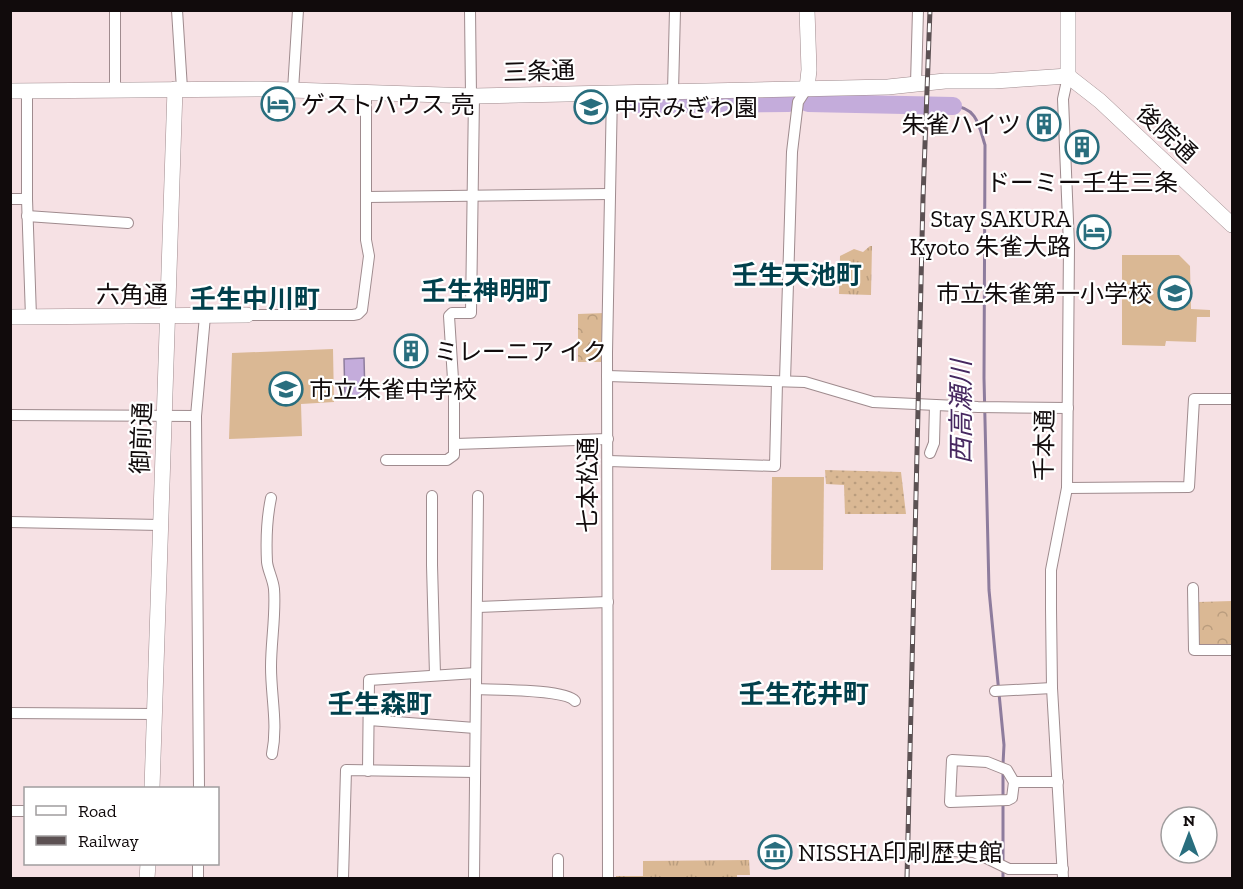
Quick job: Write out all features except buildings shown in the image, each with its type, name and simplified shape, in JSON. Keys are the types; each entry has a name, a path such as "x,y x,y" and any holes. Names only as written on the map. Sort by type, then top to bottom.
{"street":[{"path":"115,10 115,91"},
{"name":"御前通","path":"152,787 167,317 178,89 177,10"},
{"path":"293,90 298,10"},
{"path":"386,460 447,460 454,455 449,316 452,313 471,313 473,96 470,10"},
{"path":"673,91 675,10"},
{"path":"608,461 775,466 792,152 798,102 807,88 809,70 807,10"},
{"path":"916,84 918,10"},
{"name":"千本通","path":"1063,874 1052,688 1051,570 1067,489 1069,244 1064,99 1068,76 1068,10"},
{"name":"三条通","path":"10,92 178,89 473,96 888,87 945,81 994,81 1068,76"},
{"name":"後院通","path":"1068,76 1100,101 1233,225"},
{"path":"27,92 27,216 32,317"},
{"name":"七本松通","path":"608,879 608,376 612,92"},
{"path":"366,93 367,196 609,194"},
{"name":"六角通","path":"10,317 354,315 361,312 369,256 366,240 367,196"},
{"path":"10,199 27,200"},
{"path":"27,216 128,223"},
{"path":"199,787 196,416 205,316"},
{"path":"608,376 816,384 873,402 1068,408"},
{"path":"1067,489 1189,487 1194,399 1233,399"},
{"path":"930,453 934,443 935,405"},
{"path":"10,415 196,416"},
{"path":"455,444 608,439"},
{"path":"432,496 435,675"},
{"path":"474,879 478,496"},
{"path":"271,498 267,564 272,576 274,596 271,665 276,725 272,754"},
{"path":"10,522 160,525"},
{"path":"1193,588 1194,650 1233,650"},
{"path":"477,607 608,602"},
{"path":"368,771 369,680 476,674"},
{"path":"1001,690 1052,688"},
{"path":"476,689 569,695 574,701"},
{"path":"10,713 154,714"},
{"path":"369,720 475,728"},
{"path":"951,760 987,762 1003,768 1014,783 1012,798 950,802 951,760"},
{"path":"343,879 345,770 475,772"},
{"path":"1014,783 1058,782"},
{"path":"951,851 975,852 1009,869 1063,874"},
{"path":"558,859 558,879"}],"green space":[{"path":"872,246 871,295 839,294 840,256 854,249 863,252"},
{"path":"1122,255 1179,255 1190,266 1191,309 1210,310 1210,317 1197,317 1196,342 1166,341 1165,346 1122,345"},
{"path":"605,313 604,362 578,362 578,314"},
{"path":"333,349 334,402 301,404 302,436 229,439 232,353"},
{"path":"825,470 901,472 906,514 845,514 844,485 826,484"},
{"path":"772,477 824,477 823,570 771,570"},
{"path":"1232,601 1232,645 1201,646 1197,641 1198,602"},
{"path":"749,860 750,875 737,875 737,878 616,878 616,876 643,876 643,861"}],"shaded area":[{"path":"364,358 365,397 345,398 344,359"}],"waterway":[{"name":"西高瀬川","path":"633,101 635,104 789,103"},
{"name":"西高瀬川","path":"808,103 953,106"},
{"name":"西高瀬川","path":"953,106 961,107 972,114 979,125 985,145 984,378 989,590 1004,745 1003,764"},
{"name":"西高瀬川","path":"1003,771 1003,797"},
{"name":"西高瀬川","path":"1003,804 1003,863"},
{"name":"西高瀬川","path":"1003,870 1003,878"}],"railway":[{"path":"907,878 923,198 930,10"}],"place":[{"name":"ゲストハウス 亮","path":"278,104"},
{"name":"中京みぎわ園","path":"591,107"},
{"name":"朱雀ハイツ","path":"1044,124"},
{"name":"ドーミー壬生三条","path":"1082,147"},
{"name":"Stay SAKURA Kyoto 朱雀大路","path":"1094,232"},
{"name":"市立朱雀第一小学校","path":"1175,293"},
{"name":"ミレーニア イク","path":"411,351"},
{"name":"市立朱雀中学校","path":"286,389"},
{"name":"NISSHA印刷歴史館","path":"775,852"}],"district":[{"name":"壬生天池町","path":"797,275"},
{"name":"壬生神明町","path":"486,291"},
{"name":"壬生中川町","path":"255,299"},
{"name":"壬生花井町","path":"804,694"},
{"name":"壬生森町","path":"380,704"}]}
